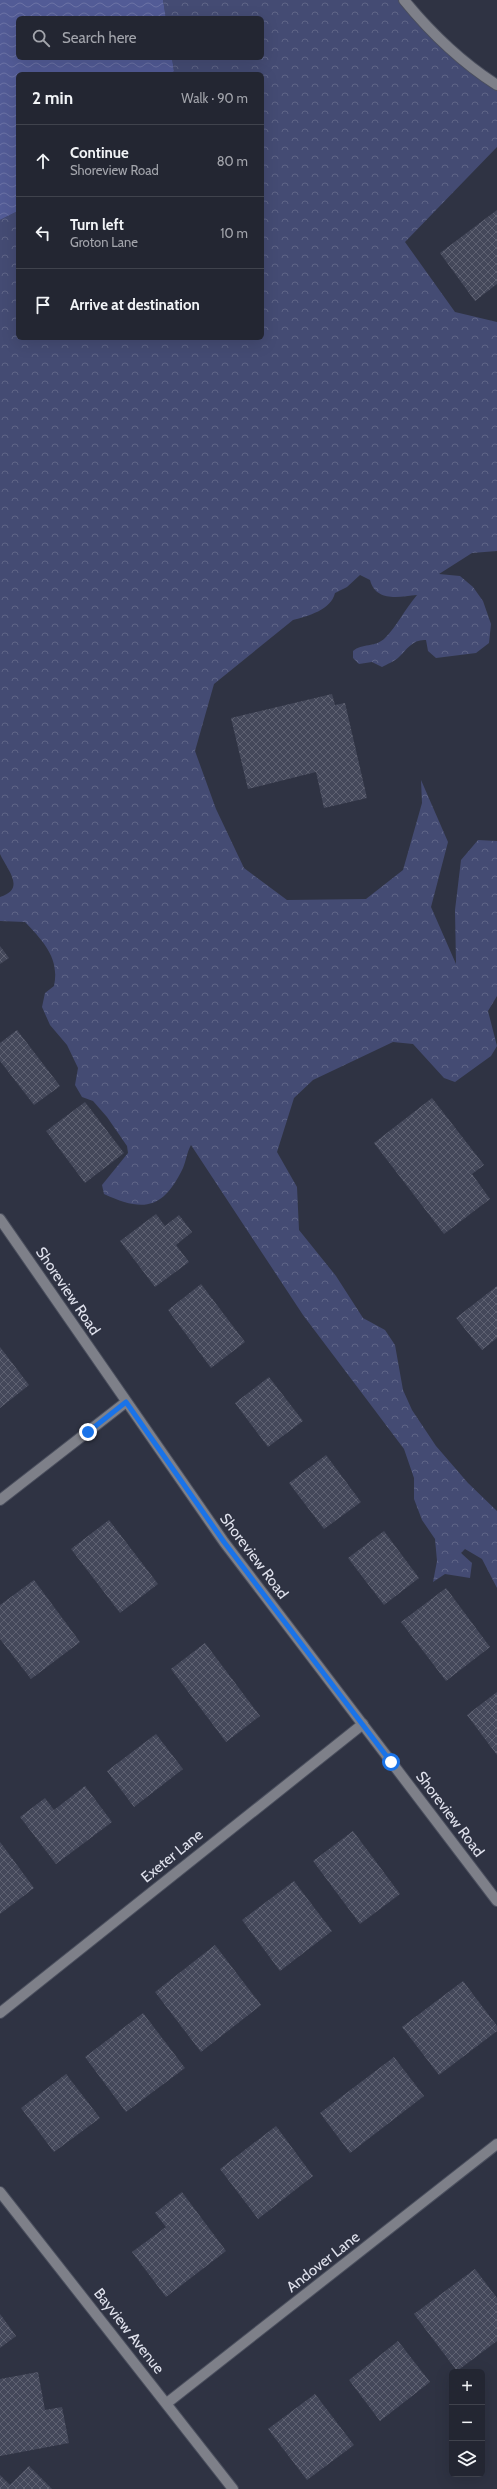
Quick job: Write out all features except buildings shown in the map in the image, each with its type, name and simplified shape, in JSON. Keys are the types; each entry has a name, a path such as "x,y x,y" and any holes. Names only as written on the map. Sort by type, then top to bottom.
{"street":[{"path":"404,0 430,32 481,74 497,84"},
{"name":"Shoreview Road","path":"0,1219 224,1542 497,1901"},
{"path":"0,1500 126,1402"},
{"name":"Exeter Lane","path":"0,2012 363,1724"},
{"name":"Andover Lane","path":"167,2403 497,2144"},
{"name":"Bayview Avenue","path":"0,2192 233,2489"}],"green space":[{"path":"163,0 404,0 430,31 497,85 497,147 405,242 455,312 497,322 497,551 472,553 439,574 460,576 473,587 483,601 491,624 489,643 476,653 436,658 428,651 426,640 421,640 414,643 393,662 382,667 372,662 359,664 353,658 353,651 360,647 377,643 385,638 417,595 395,597 382,595 373,587 370,580 360,575 347,587 335,593 333,599 324,608 312,614 293,620 214,684 195,751 216,809 244,868 287,900 366,899 403,870 422,803 421,780 448,842 431,907 456,964 455,910 461,860 478,840 497,841 497,996 488,1011 497,1046 491,1056 455,1082 444,1078 413,1044 393,1042 313,1080 294,1098 277,1152 297,1187 299,1230 336,1276 363,1318 385,1330 395,1345 403,1390 412,1410 436,1446 468,1483 497,1511 497,1588 482,1559 465,1549 461,1553 472,1563 470,1578 445,1574 433,1582 437,1561 435,1539 422,1520 414,1499 414,1478 404,1449 303,1315 191,1145 183,1168 175,1182 168,1192 151,1204 141,1205 130,1203 104,1194 102,1185 128,1153 127,1146 107,1117 93,1101 82,1097 75,1085 78,1068 67,1045 50,1025 42,1007 45,993 54,986 55,976 55,967 52,958 44,943 25,922 0,921 0,897 8,894 14,884 13,879 0,854 0,220 16,212 16,340 264,340 264,72 173,72 172,60 264,60 264,16 166,16"}],"water":[{"path":"0,0 163,0 166,16 16,16 16,60 172,60 174,71 16,72 16,212 0,220"}],"route":[{"path":"88,1432 126,1402 224,1542 391,1762"}]}
